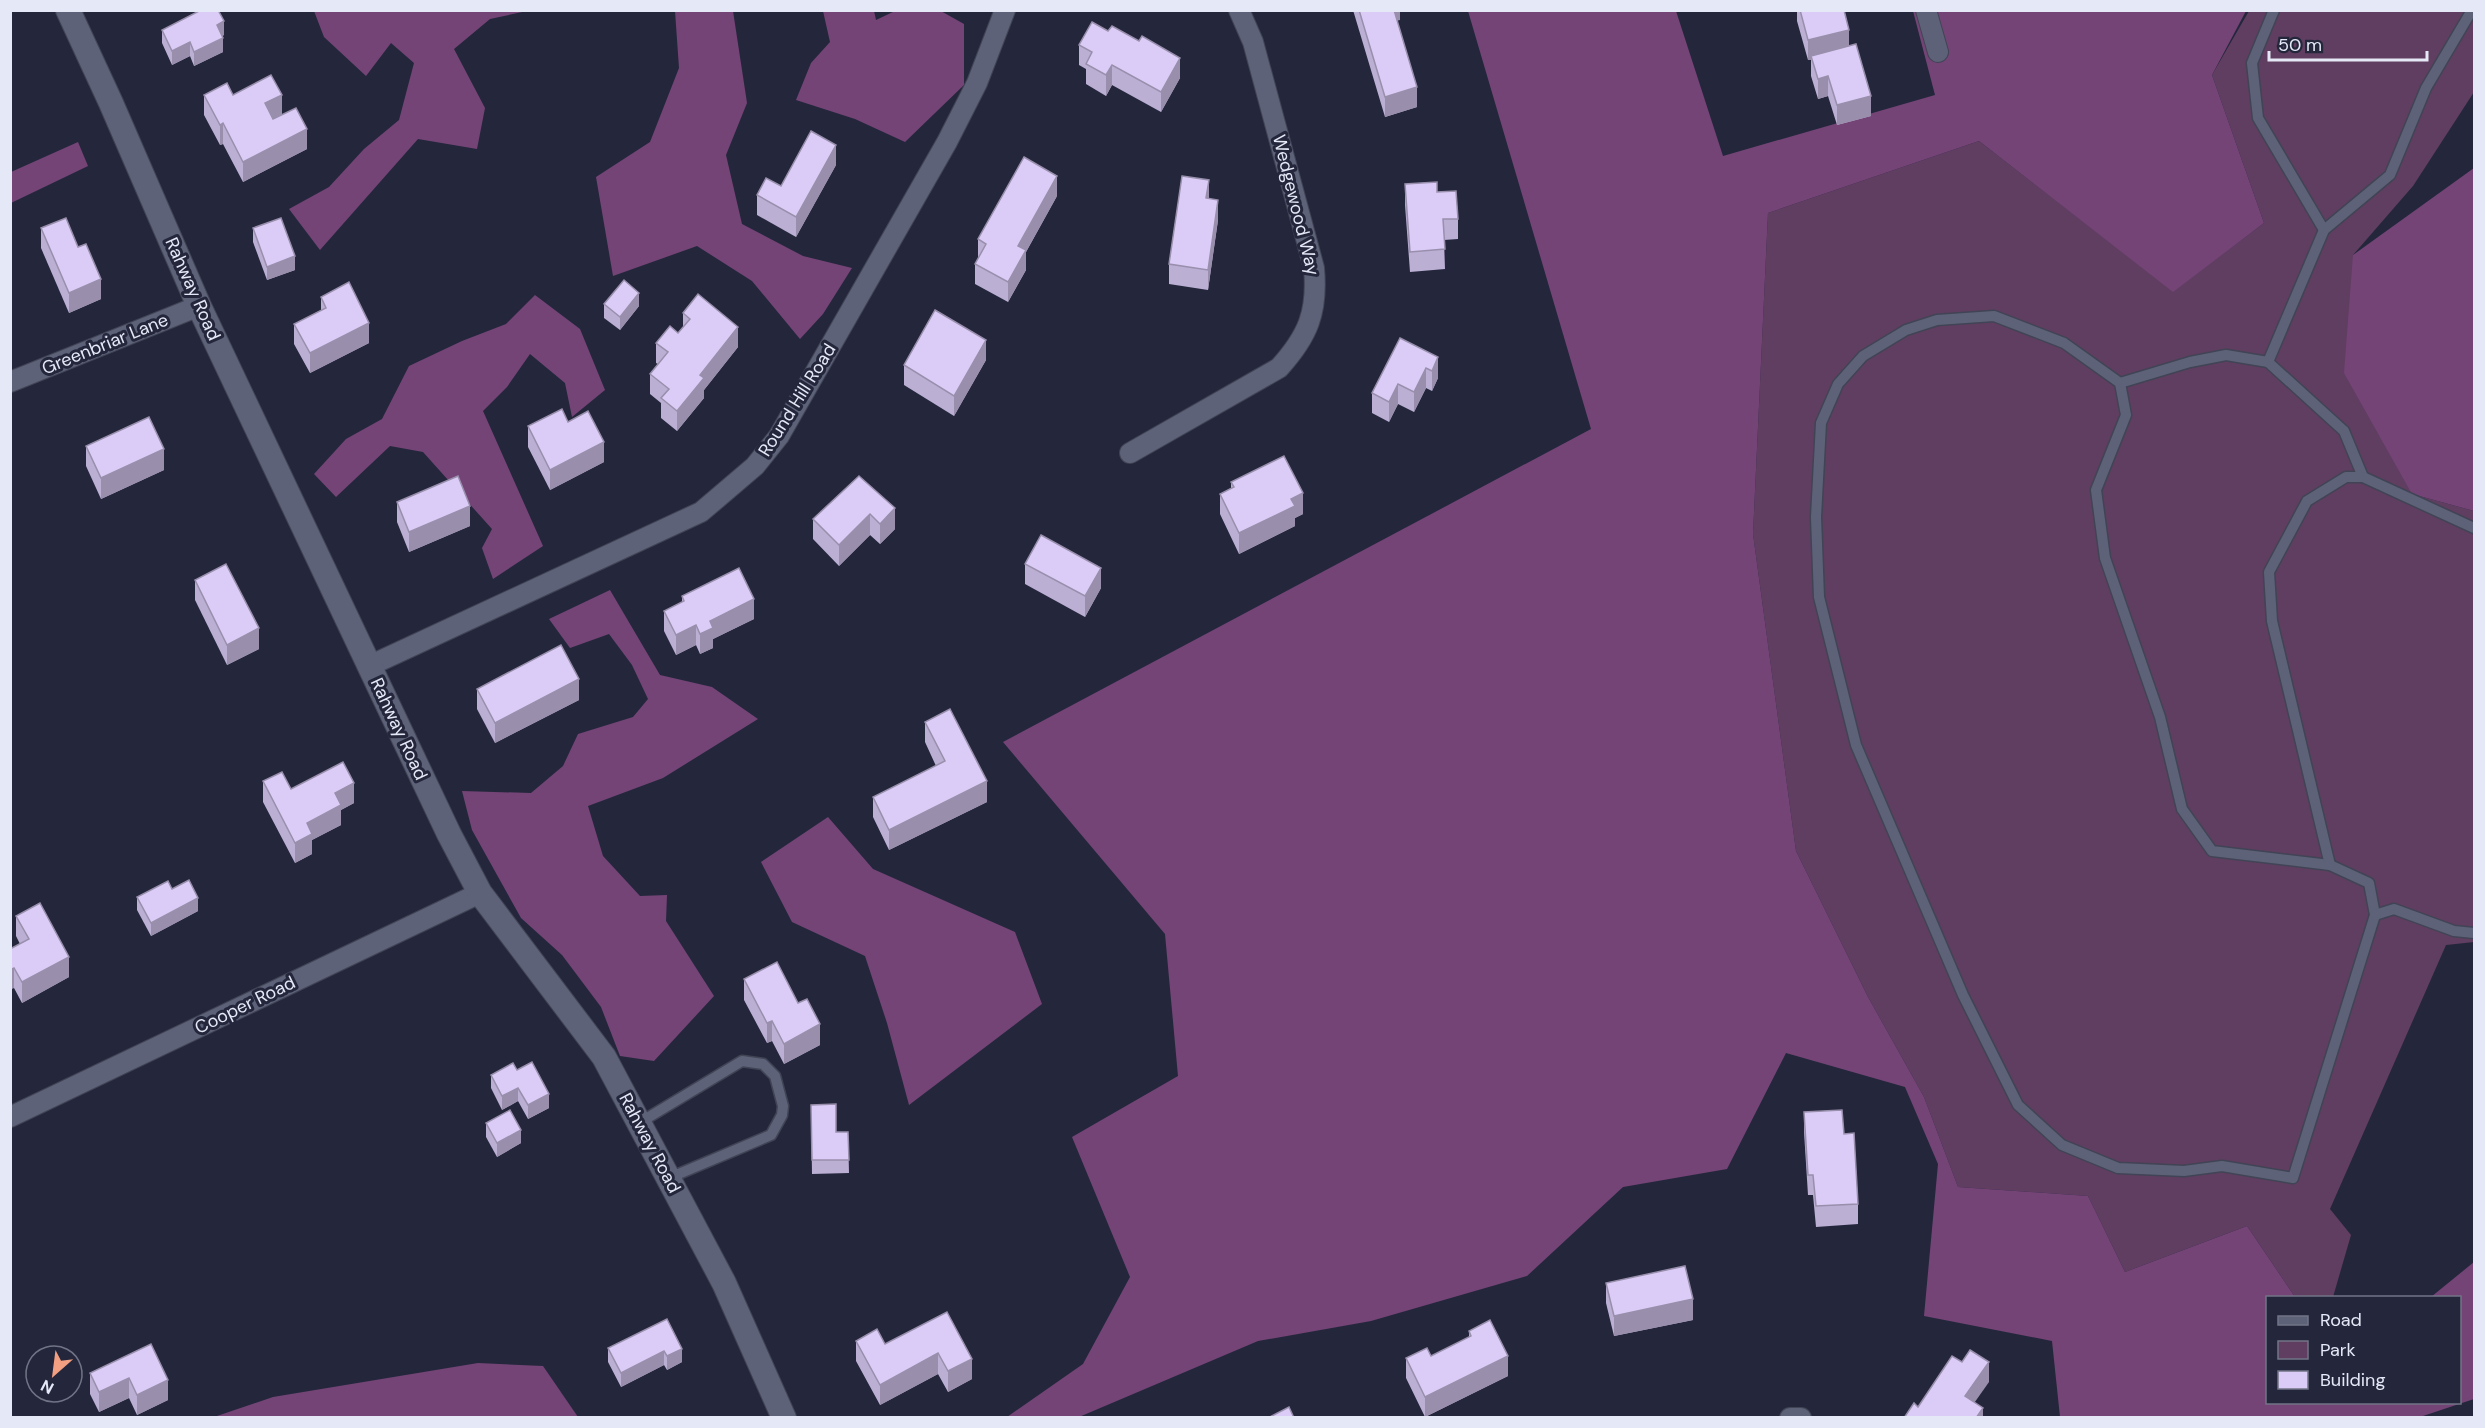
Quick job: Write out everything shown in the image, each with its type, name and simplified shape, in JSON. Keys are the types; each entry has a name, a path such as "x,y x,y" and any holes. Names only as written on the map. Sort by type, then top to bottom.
{"street":[{"name":"Rahway Road","path":"68,10 199,306 449,834 480,893 604,1058 723,1283 784,1418"},
{"name":"Round Hill Road","path":"369,666 700,512 755,466 779,435 947,142 977,83 1005,10"},
{"name":"Wedgewood Way","path":"1130,453 1279,368 1294,352 1306,333 1313,312 1316,290 1314,268 1253,42 1239,10"},
{"path":"1926,10 1938,52"},
{"name":"Greenbriar Lane","path":"10,382 199,306"},
{"name":"Cooper Road","path":"10,1116 480,893"},
{"path":"1790,1418 1801,1418"}],"lane":[{"path":"2274,10 2252,63 2258,118 2324,230"},
{"path":"2268,362 2324,230 2390,175 2426,88 2472,10"},
{"path":"1994,316 2064,343 2120,383 2126,415 2096,490 2105,558 2160,717 2182,809 2212,850 2330,865 2369,883 2375,915 2294,1178 2222,1166 2184,1171 2118,1168 2062,1145 2018,1105 1963,995 1856,746 1819,597 1816,517 1821,423 1838,384 1863,356 1906,330 1937,320 1994,316"},
{"path":"2120,383 2190,362 2226,355 2268,362 2344,431 2362,477"},
{"path":"2330,865 2272,621 2269,572 2307,501 2346,477 2362,477 2475,528"},
{"path":"2375,915 2394,909 2454,931 2475,933"},
{"path":"639,1124 742,1062 763,1064 776,1076 783,1106 780,1121 771,1135 669,1178"}],"green space":[{"path":"2249,11 2474,11 2474,92 2413,186 2353,255 2412,494 2474,511 2474,942 2446,945 2330,1209 2351,1235 2333,1296 2294,1296 2247,1226 2125,1272 2088,1196 1958,1187 1924,1097 1868,997 1796,851 1753,534 1768,213 1979,141 2173,291 2264,223 2212,75"}],"shaded area":[{"path":"939,10 964,24 964,85 905,142 855,119 796,100 811,63 830,42 823,11 874,11 876,20 895,11"},
{"path":"314,11 527,11 490,19 454,49 485,108 477,149 418,139 320,250 289,209 329,187 364,149 399,120 414,63 391,43 366,76 324,37"},
{"path":"675,11 733,11 747,103 726,155 742,224 803,256 852,268 823,314 800,339 752,281 697,246 613,276 596,177 650,142 679,68"},
{"path":"1468,11 1676,11 1723,156 1935,95 1913,11 2246,11 2212,75 2264,223 2173,292 1979,141 1768,213 1753,534 1796,851 1868,997 1924,1097 1958,1187 2088,1196 2125,1272 2247,1226 2294,1296 2266,1296 2266,1404 2459,1404 2417,1418 2060,1417 2052,1341 1924,1316 1938,1164 1905,1087 1786,1053 1727,1169 1623,1187 1527,1276 1371,1321 1258,1341 1079,1417 1007,1417 1083,1364 1130,1277 1072,1137 1178,1076 1165,934 1003,742 1591,429"},
{"path":"78,142 88,166 11,203 11,172"},
{"path":"2474,168 2474,511 2412,494 2344,373 2353,255"},
{"path":"535,295 580,329 605,390 572,417 565,383 530,354 507,387 483,411 543,546 493,579 482,548 492,529 423,452 390,446 336,497 314,474 346,439 382,419 409,366 462,341 506,324"},
{"path":"610,590 660,675 712,687 758,719 663,778 588,806 603,856 640,896 667,895 666,921 714,996 654,1061 620,1056 601,1007 562,955 521,918 472,830 462,791 531,793 563,766 578,734 633,717 648,699 632,665 609,634 570,648 549,619"},
{"path":"828,817 873,869 1015,932 1042,1004 909,1105 887,1023 865,956 792,922 761,862"},
{"path":"2474,1262 2474,1399 2461,1403 2461,1296 2432,1296"},
{"path":"478,1363 543,1366 578,1417 214,1417 273,1397"}],"building":[{"path":"201,10 218,10 224,21 217,25 223,38 194,52 190,42 172,51 162,30"},
{"path":"1359,10 1394,10 1417,87 1385,97"},
{"path":"1800,10 1844,10 1849,30 1808,40"},
{"path":"1092,22 1108,31 1112,26 1139,41 1142,36 1180,58 1161,92 1112,65 1106,75 1086,64 1092,52 1079,45"},
{"path":"1856,44 1871,96 1837,105 1828,76 1818,79 1811,56"},
{"path":"271,75 282,95 265,103 273,119 296,108 307,129 243,162 223,123 220,125 204,95 227,83 233,95"},
{"path":"811,131 836,145 796,217 757,195 766,178 781,186"},
{"path":"1024,157 1057,176 1018,246 1026,250 1008,282 975,264 986,244 978,239"},
{"path":"1182,176 1209,180 1206,198 1218,200 1208,270 1169,264"},
{"path":"1437,182 1437,192 1456,191 1458,219 1443,219 1445,249 1410,252 1405,184"},
{"path":"66,218 78,247 86,244 101,279 69,293 41,228"},
{"path":"281,218 295,256 267,267 253,228"},
{"path":"624,280 639,293 620,317 604,304"},
{"path":"349,282 369,323 310,353 294,324 326,308 321,297"},
{"path":"698,294 738,327 700,375 704,378 677,411 661,398 669,389 650,374 668,352 656,343 670,326 678,333 690,319 683,313"},
{"path":"935,310 986,340 954,396 904,365"},
{"path":"1400,338 1438,357 1432,371 1426,368 1414,392 1398,384 1389,402 1372,393"},
{"path":"562,409 568,422 588,411 604,442 550,470 528,426"},
{"path":"149,417 164,449 101,478 86,446"},
{"path":"1284,456 1303,493 1291,499 1295,506 1239,533 1220,494 1234,487 1231,482"},
{"path":"458,476 470,506 409,532 397,502"},
{"path":"859,476 895,508 880,524 870,514 839,545 813,519"},
{"path":"1041,535 1101,568 1085,596 1025,564"},
{"path":"226,564 259,628 227,645 195,580"},
{"path":"739,568 754,599 710,621 713,628 700,634 696,625 676,635 664,611 684,601 682,596"},
{"path":"561,645 579,679 495,723 477,689"},
{"path":"950,709 987,781 889,830 873,797 945,761 925,722"},
{"path":"343,762 354,783 335,793 341,805 307,823 312,834 295,843 263,781 282,772 291,789"},
{"path":"189,880 198,898 151,923 137,897 168,881 172,889"},
{"path":"40,903 69,957 22,982 14,968 10,970 10,949 29,939 16,916"},
{"path":"777,962 798,1003 807,999 820,1024 784,1044 772,1021 767,1023 744,979"},
{"path":"532,1062 549,1094 528,1105 518,1088 502,1096 491,1075 513,1063 517,1070"},
{"path":"836,1104 836,1132 848,1132 849,1160 812,1160 811,1105"},
{"path":"510,1110 521,1130 497,1143 486,1123"},
{"path":"1842,1110 1844,1134 1854,1133 1858,1204 1816,1206 1813,1175 1808,1175 1804,1112"},
{"path":"1685,1266 1693,1299 1614,1316 1606,1283"},
{"path":"947,1312 972,1359 948,1371 938,1353 880,1385 856,1341 877,1329 885,1344"},
{"path":"667,1319 682,1349 667,1356 664,1351 621,1373 608,1348"},
{"path":"1490,1320 1508,1356 1425,1397 1406,1358 1427,1348 1431,1356 1471,1336 1469,1331"},
{"path":"151,1344 168,1380 137,1395 129,1378 99,1392 90,1373"},
{"path":"1970,1350 1989,1362 1965,1396 1983,1408 1976,1418 1904,1418 1914,1403 1918,1407 1952,1356 1962,1362"},
{"path":"1289,1407 1294,1418 1268,1418"}]}
